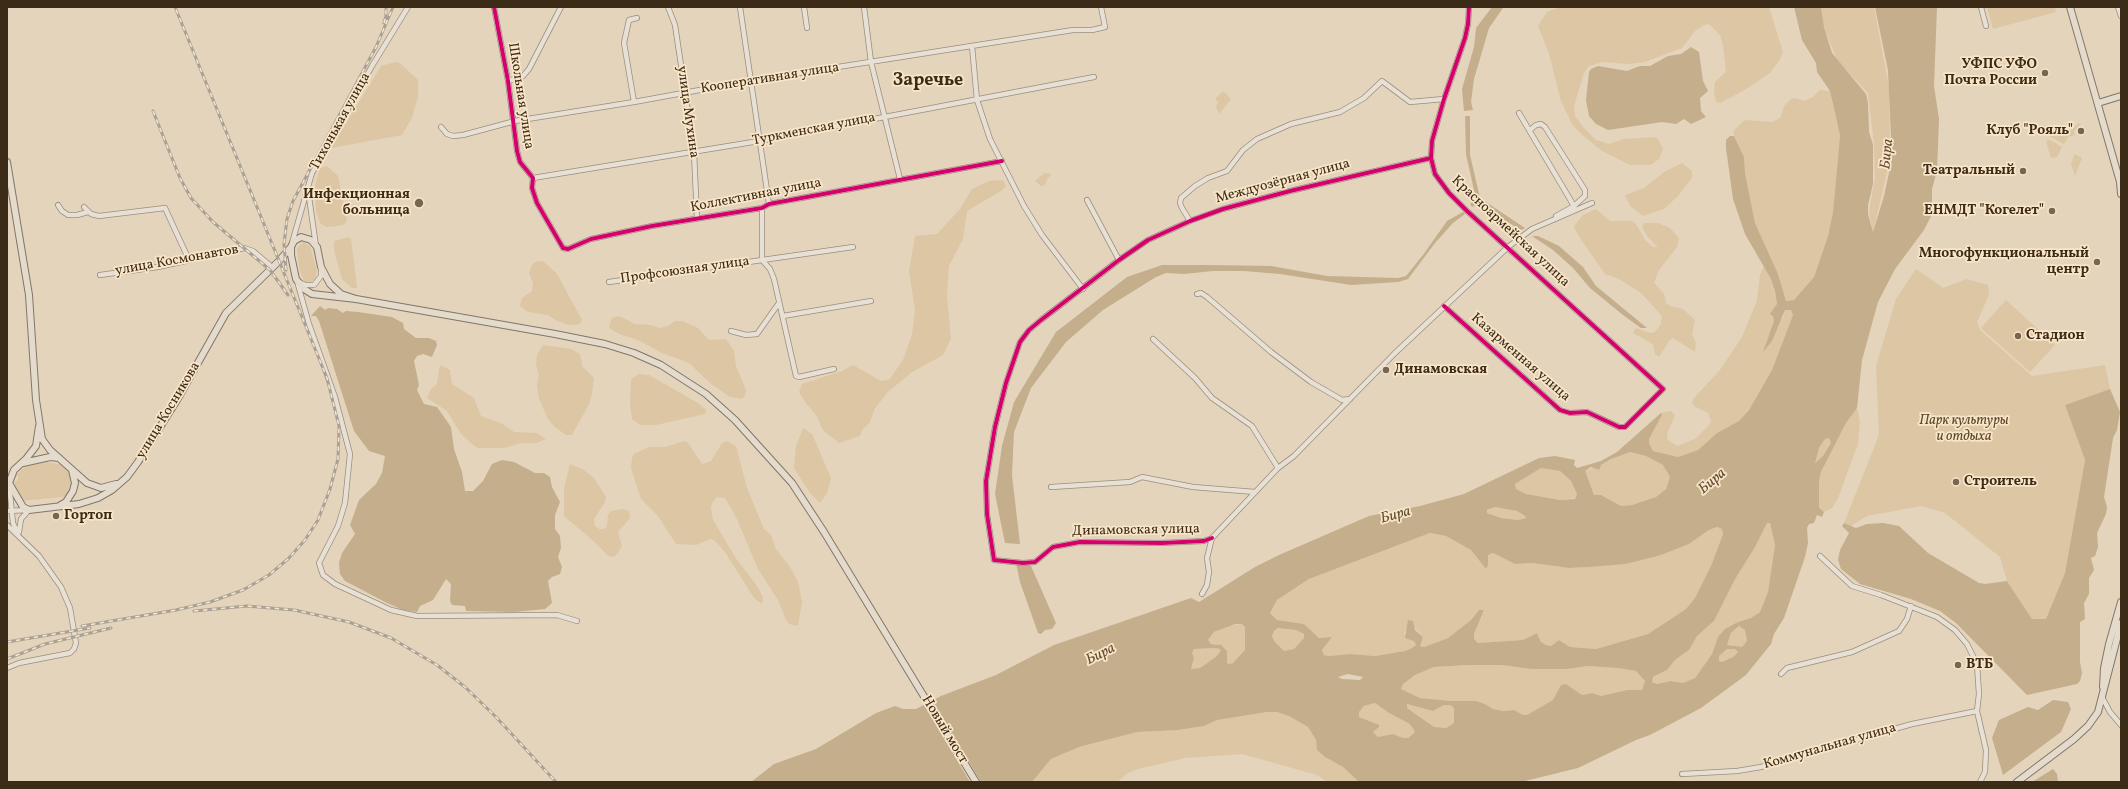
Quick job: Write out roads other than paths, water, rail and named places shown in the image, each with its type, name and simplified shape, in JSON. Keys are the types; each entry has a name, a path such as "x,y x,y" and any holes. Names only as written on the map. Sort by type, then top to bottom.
{"main road":[{"path":"2070,7 2121,183 2121,194"},
{"path":"2098,104 2121,96"},
{"path":"7,162 28,295 39,426 36,446 14,470 9,483 19,503 29,510"},
{"path":"305,237 311,240 317,248 321,267 333,288 341,294 356,299 312,294 304,289 296,279 292,245 299,238 305,237"},
{"name":"улица Косникова","path":"29,510 79,504 98,498 112,490 127,477 177,400 226,313 292,245"},
{"name":"Новый мост","path":"356,299 605,344 634,353 661,365 684,378 735,420 792,483 913,677 976,782"},
{"path":"39,426 47,447 87,483 101,488 115,485 127,477"},
{"path":"21,464 50,457 62,460"},
{"path":"56,507 66,502 73,491 75,478 71,467"},
{"path":"2102,697 2104,668 2119,615 2121,602"},
{"path":"2017,782 2074,739 2088,726 2098,712 2121,624"}],"street":[{"name":"Тихонькая улица","path":"292,245 307,188 324,152 408,7"},
{"name":"Школьная улица","path":"494,7 515,121 517,151 520,162 533,178"},
{"name":"Школьная улица","path":"508,81 523,76 529,69 561,7"},
{"name":"улица Мухина","path":"668,7 675,25 694,152 696,219"},
{"path":"740,7 749,81 769,204"},
{"path":"804,7 808,28"},
{"path":"864,7 871,62 900,179"},
{"name":"Кооперативная улица","path":"441,127 447,134 453,136 515,121 634,102 749,81 1105,27 1101,7"},
{"name":"Красноармейская улица","path":"1469,7 1465,38 1444,99 1432,141 1431,158 1435,174 1449,193 1663,389"},
{"path":"1981,7 1986,26"},
{"path":"2118,7 2121,16"},
{"path":"634,102 624,43 629,20 637,18"},
{"path":"972,46 977,100 984,125 1024,206 1042,235 1082,289"},
{"name":"Туркменская улица","path":"533,178 759,141 1094,77"},
{"path":"1190,221 1180,203 1181,198 1195,186 1208,178 1226,171 1243,150 1257,139 1291,124 1340,112 1364,98 1382,81 1410,102 1444,99"},
{"path":"1519,113 1574,206"},
{"path":"1202,594 1207,585 1207,558 1212,538 1278,468 1294,456 1444,306 1508,247 1532,229 1574,206 1585,196 1586,190 1545,128 1541,124 1536,125 1530,130"},
{"name":"Междуозёрная улица","path":"994,560 987,514 986,481 995,427 1006,383 1025,335 1041,320 1119,260 1148,240 1190,221 1223,208 1431,158"},
{"name":"Коллективная улица","path":"533,178 532,188 537,203 563,248 568,249 591,239 762,208 769,204 1002,161"},
{"path":"307,188 317,248"},
{"path":"1087,200 1119,260"},
{"path":"1532,229 1592,203"},
{"path":"58,205 62,211 68,215 77,215 88,212"},
{"path":"84,207 88,212 99,216 165,208 189,260"},
{"path":"762,208 762,260 770,269 774,279 796,376 799,378 834,369"},
{"name":"улица Космонавтов","path":"100,275 158,267 244,248 254,251 272,267"},
{"name":"Профсоюзная улица","path":"609,282 853,248"},
{"path":"296,279 305,285 314,284 320,276 321,267"},
{"path":"296,279 309,324 335,397 350,454 346,503 338,526 319,563 323,575 335,584 391,610 413,616 557,615 578,621"},
{"path":"1197,294 1201,293 1207,297 1272,352 1311,382 1342,400 1350,399"},
{"path":"783,316 871,301"},
{"path":"731,331 746,335 757,334 779,303"},
{"name":"Казарменная улица","path":"1444,306 1560,410 1570,413 1588,412 1619,427 1625,427 1663,389"},
{"path":"1153,339 1196,378 1212,398 1252,426 1278,468"},
{"path":"1052,487 1130,482 1142,477 1193,487 1255,492"},
{"path":"7,492 9,483"},
{"path":"9,483 14,523 19,537"},
{"path":"19,537 19,523 29,510"},
{"name":"улица Косникова","path":"7,511 29,510"},
{"path":"7,525 41,559 60,586 70,608 76,642 74,649 70,653 19,663 7,668"},
{"name":"Динамовская улица","path":"994,560 1023,563 1035,562 1053,547 1080,542 1162,543 1204,541 1212,538"},
{"path":"1820,556 1852,586 1911,606 1937,617 1955,630 1970,650 1977,664 1977,711 1986,750 1985,772 1980,782"},
{"path":"1781,674 1787,668 1852,652 1899,631 1907,620 1911,606"},
{"path":"2102,697 2110,712 2121,725"},
{"name":"Коммунальная улица","path":"1682,774 1737,771 1761,767 1912,724 1977,711"}],"water":[{"path":"1492,7 1503,8 1489,28 1474,79 1471,102 1473,110 1464,111 1462,89 1474,47 1476,28"},
{"name":"Бира","path":"1794,7 1821,7 1824,27 1832,53 1866,94 1868,103 1869,132 1873,145 1873,184 1868,205 1868,214 1873,232 1884,196 1892,159 1888,70 1875,7 1937,7 1934,86 1939,119 1937,171 1932,189 1932,214 1924,230 1895,269 1878,302 1862,360 1857,408 1846,423 1821,472 1819,481 1819,508 1824,512 1822,517 1817,515 1814,523 1809,524 1807,528 1808,543 1805,557 1784,618 1774,634 1771,644 1746,675 1701,708 1650,735 1636,740 1578,768 1521,782 1359,782 1343,767 1325,757 1317,750 1316,740 1308,727 1289,716 1277,712 1267,712 1217,720 1204,726 1178,730 1137,732 1079,747 1051,759 1032,782 751,782 774,764 816,749 876,713 895,706 903,709 916,709 941,696 996,675 1054,645 1191,598 1199,602 1255,567 1369,516 1420,506 1464,494 1539,458 1555,456 1575,460 1574,465 1577,468 1601,461 1617,452 1661,413 1662,415 1649,439 1649,443 1653,451 1678,457 1698,450 1717,433 1739,421 1749,410 1772,370 1793,315 1791,310 1785,310 1772,341 1763,352 1774,321 1773,316 1770,314 1777,304 1775,292 1771,279 1745,234 1733,199 1726,140 1730,136 1734,136 1744,157 1745,173 1755,223 1778,274 1786,301 1794,300 1814,277 1828,236 1833,212 1840,136 1830,91 1817,72 1816,63 1802,40","holes":["1829,438 1831,443 1823,456 1815,463 1819,448 1825,439","1630,452 1646,456 1663,465 1670,477 1666,489 1656,497 1632,505 1621,506 1601,495 1594,495 1585,471 1591,467 1599,470 1601,465 1611,459","1541,468 1560,471 1571,481 1577,494 1575,499 1560,500 1526,494 1516,489 1515,484","1495,507 1517,511 1526,518 1518,520 1501,518 1487,513 1487,510","1767,523 1770,523 1775,545 1768,592 1760,612 1751,618 1738,622 1725,629 1718,637 1712,654 1695,678 1683,683 1671,681 1657,684 1652,682 1653,677 1667,670 1675,660 1689,650 1697,636 1714,621 1734,581 1755,547","1717,527 1722,529 1723,534 1711,566 1695,598 1686,609 1648,634 1596,649 1570,647 1559,640 1551,646 1546,645 1541,642 1537,633 1523,640 1478,643 1474,639 1474,634 1484,610 1479,610 1471,620 1448,638 1424,647 1420,646 1423,637 1415,630 1413,621 1408,620 1405,638 1414,641 1416,645 1412,648 1405,651 1375,656 1350,654 1329,656 1324,655 1322,650 1332,637 1319,638 1304,624 1277,620 1270,613 1277,600 1309,579 1430,533 1446,536 1471,550 1486,569 1488,565 1488,555 1493,553 1515,564 1533,563 1569,568 1625,564 1661,555 1689,544 1709,530","1235,624 1242,624 1245,627 1245,650 1233,663 1227,663 1227,651 1221,645 1211,644 1208,640 1214,632","1739,626 1745,630 1747,641 1742,647 1727,645 1731,633","1278,628 1296,630 1304,634 1304,638 1294,649 1284,651 1275,642 1272,636 1274,631","1217,648 1221,650 1217,656 1200,668 1191,669 1194,658 1192,653 1194,649","1727,649 1735,649 1738,652 1733,657 1722,662 1719,661 1719,656","1468,665 1502,665 1531,669 1567,669 1588,666 1618,668 1636,671 1645,681 1642,690 1627,690 1601,696 1592,693 1582,695 1566,684 1561,685 1553,700 1527,715 1523,715 1514,710 1503,711 1493,709 1476,701 1451,701 1420,698 1401,689 1403,684 1415,675 1434,667","1348,674 1363,677 1360,680 1342,679 1338,677","1375,703 1389,713 1410,724 1415,732 1408,738 1403,738 1393,734 1378,737 1373,732 1379,727 1379,725 1359,717 1359,712 1364,706","1407,704 1433,711 1444,705 1450,705 1454,708 1454,723 1446,728 1434,727 1407,708"]},
{"path":"1691,47 1699,52 1703,81 1708,91 1700,98 1701,111 1706,117 1691,124 1684,119 1676,124 1662,122 1608,130 1596,124 1589,116 1586,100 1589,72 1591,69 1598,66 1627,71 1640,66 1650,66 1668,56 1681,54"},
{"path":"1465,116 1470,116 1470,155 1480,198 1525,228 1521,230 1478,204 1472,207 1470,204 1476,199 1466,154"},
{"path":"1463,212 1465,214 1453,223 1435,243 1408,279 1398,282 1351,285 1280,274 1244,271 1213,271 1184,274 1166,273 1156,277 1103,310 1066,342 1031,388 1014,432 1012,475 1020,544 1005,543 995,494 1002,446 1014,402 1056,332 1127,277 1162,265 1211,265 1271,266 1327,276 1398,278 1406,276 1447,221"},
{"path":"1532,236 1538,236 1559,246 1583,267 1596,286 1647,328 1641,328 1623,315 1590,288 1573,268 1553,250"},
{"path":"320,306 325,310 328,308 337,309 343,313 346,311 392,317 403,323 404,329 416,338 429,338 436,341 437,345 432,357 423,354 417,356 414,361 419,385 417,390 424,404 437,407 451,427 454,449 462,472 465,491 473,491 483,481 492,464 502,460 514,462 535,473 544,473 550,477 552,487 560,502 555,515 555,529 560,536 561,548 558,557 562,567 560,574 552,577 548,581 552,603 545,609 514,612 466,611 465,606 452,605 450,601 451,584 446,579 433,600 420,606 417,612 403,610 345,581 340,574 339,563 342,553 355,534 350,525 359,500 376,484 382,473 385,456 369,451 354,431 319,321 316,316 311,316"},
{"path":"2110,389 2120,412 2117,430 2113,438 2104,497 2107,507 2106,514 2097,533 2098,547 2095,556 2091,558 2094,570 2089,578 2089,594 2084,603 2085,619 2080,622 2080,662 2082,673 2080,681 2077,684 2027,695 1956,623 1940,611 1911,599 1860,584 1841,569 1838,560 1840,550 1849,533 1842,526 1844,523 1856,528 1867,524 1883,523 1899,526 1928,553 1979,583 1985,584 2007,581 2032,619 2046,619 2065,573 2085,460 2065,405"},
{"path":"1016,563 1031,566 1056,623 1052,629 1045,630 1041,634 1038,633 1020,582"},
{"path":"2053,700 2068,702 2071,709 2061,732 2003,775 1992,738 1999,720 2028,707 2038,710"},
{"path":"2053,769 2057,774 2058,782 2032,782"}],"railway":[{"path":"82,626 176,610 210,602 243,590 269,575 288,559 305,540 318,520 330,489 338,459 339,426 327,378 175,7"},
{"path":"384,23 386,7"},
{"path":"286,270 284,244 287,219 293,201 376,47 393,7"},
{"path":"153,111 180,178 191,198 213,222 270,270 288,295"},
{"path":"194,611 247,606 294,610 349,622 391,638 437,665 465,687 496,717 556,782"},
{"path":"7,642 90,628"},
{"path":"7,659 45,644 111,628"}],"place":[{"name":"УФПС УФО Почта России","path":"2045,73"},
{"name":"Клуб \"Рояль\"","path":"2081,131"},
{"name":"Театральный","path":"2023,171"},
{"name":"Инфекционная больница","path":"419,203"},
{"name":"ЕНМДТ \"Когелет\"","path":"2052,211"},
{"name":"Многофункциональный центр","path":"2097,262"},
{"name":"Стадион","path":"2018,336"},
{"name":"Динамовская","path":"1386,370"},
{"name":"Строитель","path":"1956,482"},
{"name":"Гортоп","path":"56,516"},
{"name":"ВТБ","path":"1958,665"}],"district":[{"name":"Заречье","path":"928,82"}],"park label":[{"name":"Парк культуры и отдыха","path":"1964,430"}]}
